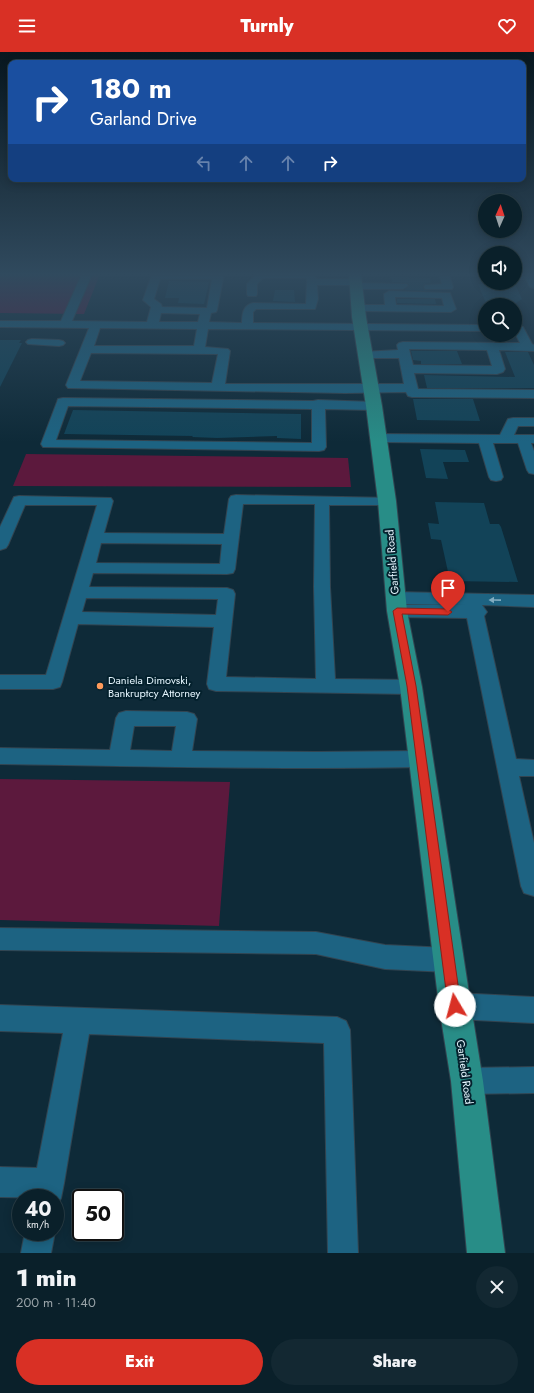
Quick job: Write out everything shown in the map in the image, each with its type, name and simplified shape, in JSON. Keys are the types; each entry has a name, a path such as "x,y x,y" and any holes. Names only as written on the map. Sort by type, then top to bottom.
{"main road":[{"name":"Garfield Road","path":"362,330 386,501 396,604 411,686 448,960 467,1081 486,1253"}],"street":[{"path":"45,342 48,330"},
{"path":"94,330 72,385 218,387 372,397"},
{"path":"199,350 202,330"},
{"path":"465,330 469,346"},
{"path":"522,335 531,347"},
{"path":"32,342 59,343"},
{"path":"531,347 404,345 412,393 534,394"},
{"path":"408,369 497,370 500,369 492,347"},
{"path":"86,349 224,350 218,387"},
{"path":"366,354 405,354"},
{"path":"318,404 319,448 48,444 63,402 318,404 372,397 411,388"},
{"path":"505,439 513,422 534,422"},
{"path":"378,438 529,439 534,470"},
{"path":"485,439 496,477"},
{"path":"0,545 19,500 106,501 53,682 0,682"},
{"path":"86,568 227,569 236,500 386,501"},
{"path":"322,500 322,587 326,686"},
{"path":"95,538 231,539"},
{"path":"79,592 227,594 216,684 411,686"},
{"path":"473,606 534,600"},
{"path":"396,604 473,606 534,612"},
{"path":"473,606 532,886 534,886"},
{"path":"72,618 224,621"},
{"path":"118,758 126,718 187,719 182,760"},
{"path":"0,756 182,760 354,761 421,758"},
{"path":"507,767 534,768"},
{"path":"0,939 316,943 385,957 448,960"},
{"path":"455,1006 534,1010"},
{"path":"0,1018 337,1030 343,1253"},
{"path":"48,1189 78,1021"},
{"path":"467,1081 534,1080"},
{"path":"0,1182 37,1189"},
{"path":"36,1253 38,1241"}],"shaded area":[{"path":"26,454 348,458 351,487 13,486"},
{"path":"0,779 230,782 219,926 0,920"}],"building":[{"path":"0,340 21,340 19,343 22,343 0,387"},
{"path":"411,351 457,351 462,364 421,364 421,361 413,360"},
{"path":"505,352 528,352 534,365 534,388 427,388 424,375 515,377"},
{"path":"413,399 473,399 480,421 417,420"},
{"path":"73,410 301,414 301,439 277,438 277,436 217,438 192,437 193,436 64,434"},
{"path":"420,449 465,450 469,462 443,462 448,479 426,478"},
{"path":"435,502 484,503 490,524 499,524 501,527 518,582 450,581 441,540 431,539 428,523 439,524"}],"place":[{"name":"Daniela Dimovski, Bankruptcy Attorney","path":"100,686"}],"route":[{"path":"448,612 397,611 411,686 455,1006"}]}
